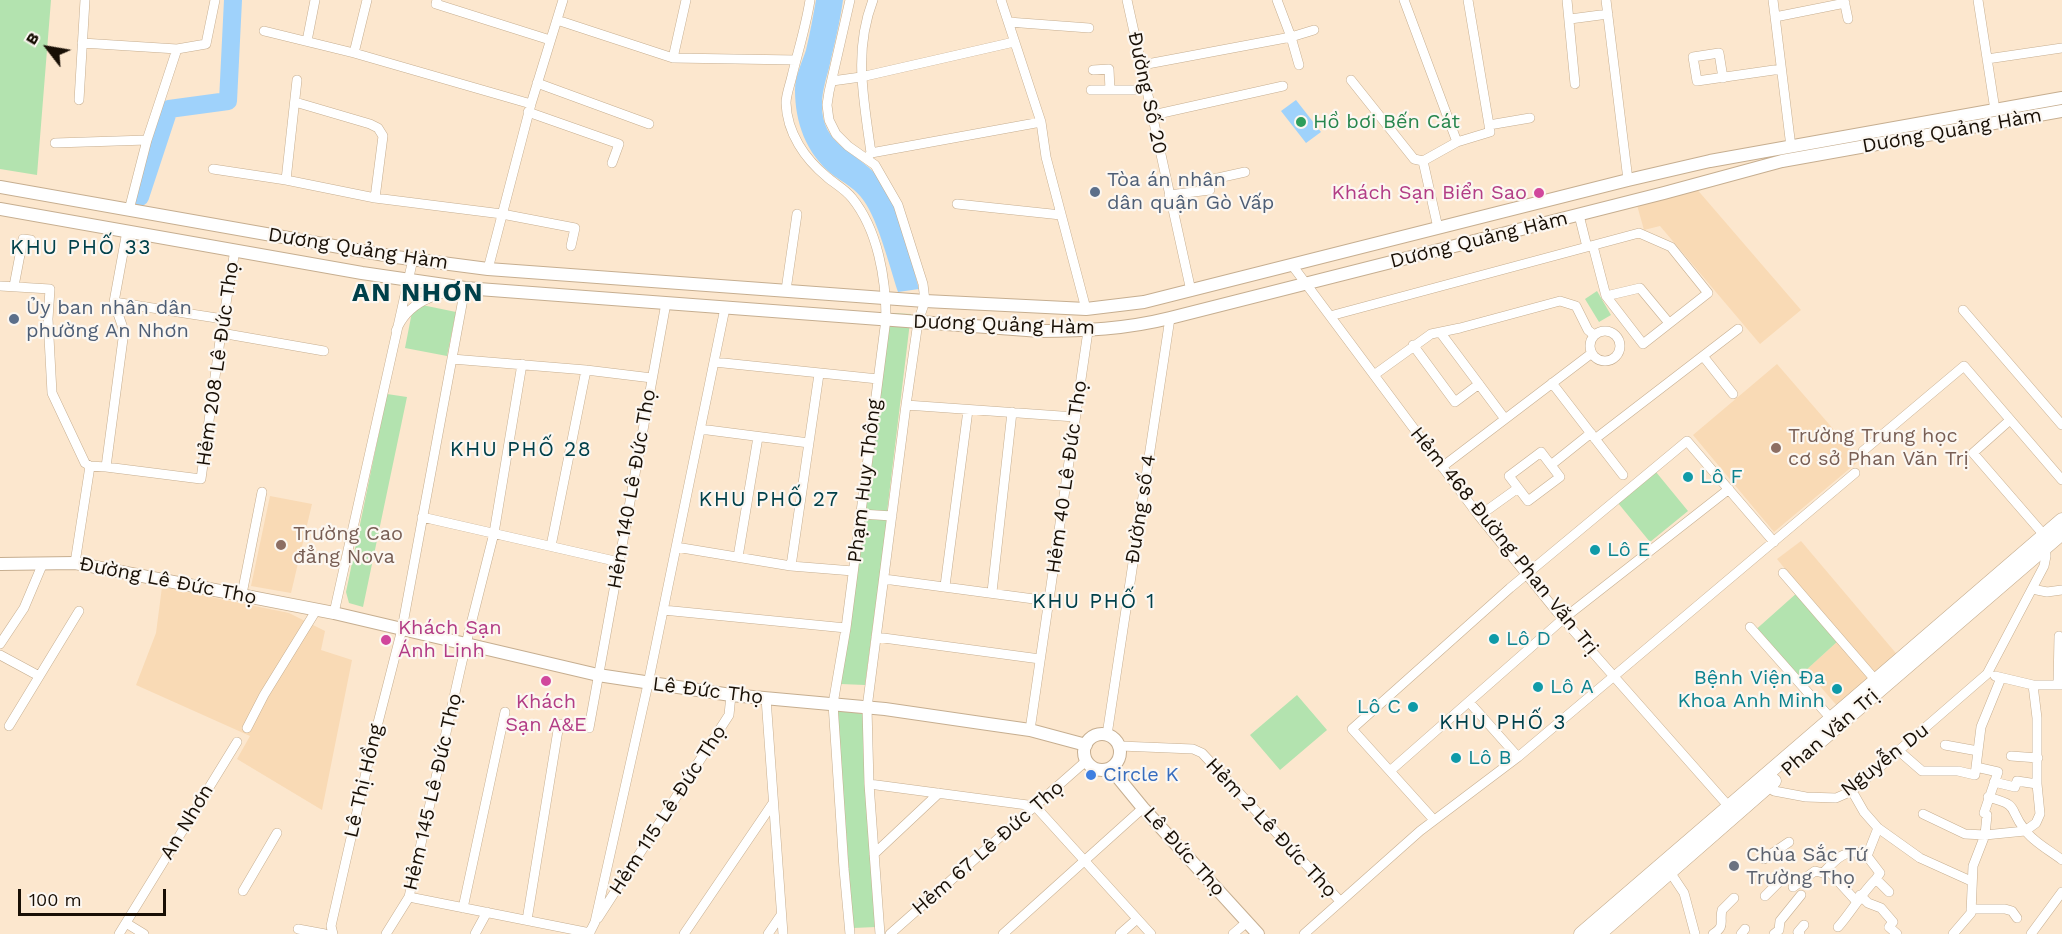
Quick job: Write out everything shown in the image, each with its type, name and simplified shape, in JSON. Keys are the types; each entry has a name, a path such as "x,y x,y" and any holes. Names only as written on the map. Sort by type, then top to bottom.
{"main road":[{"name":"Phan Văn Trị","path":"1599,934 1670,872 1764,783 2045,541 2062,520"},
{"name":"Phan Văn Trị","path":"2045,541 2062,533"},
{"name":"Phan Văn Trị","path":"1581,934 1733,811"}],"street":[{"path":"79,100 86,0"},
{"path":"82,43 177,49 206,44 215,0"},
{"path":"307,41 315,0"},
{"path":"354,53 367,0"},
{"path":"437,0 436,4 550,40"},
{"path":"488,268 530,108 563,0"},
{"path":"673,57 686,0"},
{"name":"Phạm Huy Thông","path":"810,0 786,102 790,122 807,159 850,196 858,206 877,252 886,298 886,320 854,571 833,704 850,934"},
{"path":"850,0 826,105 829,120 841,140 869,155 1041,122"},
{"path":"873,0 865,21 861,77 869,155 883,176 900,211 923,284 925,301"},
{"path":"1001,0 1041,122 1046,157 1086,309 1088,331"},
{"name":"Đường Số 20","path":"1127,0 1191,291"},
{"path":"1276,0 1299,65"},
{"path":"1404,0 1457,142"},
{"path":"1351,80 1414,159 1423,161 1457,142 1490,132 1468,0"},
{"path":"1567,0 1575,84"},
{"path":"1606,0 1628,180"},
{"path":"1773,0 1792,153"},
{"path":"1978,0 1995,110"},
{"path":"1775,17 1845,2 1848,19"},
{"path":"1570,19 1608,14"},
{"path":"557,20 673,57 796,60"},
{"path":"1008,22 1089,28"},
{"path":"1142,64 1291,37 1314,30"},
{"path":"264,31 354,53 530,108 619,144 612,163"},
{"path":"832,81 861,77 1014,42"},
{"path":"1987,59 2062,48"},
{"path":"129,210 147,140 177,49"},
{"path":"1093,70 1109,69 1110,90"},
{"path":"1723,78 1781,69"},
{"path":"286,180 297,80"},
{"path":"537,83 649,124"},
{"path":"1152,116 1283,86"},
{"path":"1091,90 1147,90"},
{"name":"Dương Quảng Hàm","path":"0,209 465,288 1040,331 1088,331 1122,328 1170,318 1579,215 1792,153 2062,98"},
{"path":"295,102 378,128 383,136 375,198"},
{"name":"Dương Quảng Hàm","path":"0,187 413,259 488,268 925,301 1086,309 1144,302 1191,291 1710,161 1792,153 2062,111"},
{"path":"1489,125 1530,118"},
{"path":"55,143 147,140"},
{"path":"1423,161 1438,228"},
{"path":"213,169 286,180 375,198 502,214 575,228 571,246"},
{"path":"1169,195 1210,190 1209,180 1245,172"},
{"path":"957,204 1061,215"},
{"path":"786,290 797,214"},
{"path":"1330,316 1590,246 1639,233 1671,247 1708,293 1643,344 1606,296 1590,246 1579,215"},
{"path":"0,286 50,289 48,318 52,393 85,463 106,468 124,331 114,302 128,231"},
{"path":"14,286 23,239 31,240"},
{"name":"Hẻm 208 Lê Đức Thọ","path":"106,468 201,478 235,250"},
{"path":"334,613 413,259"},
{"name":"Hẻm 468 Đường Phan Văn Trị","path":"1292,265 1479,516 1563,619 1733,811"},
{"path":"396,332 403,317 419,302 465,288"},
{"name":"Lê Thị Hồng","path":"333,934 331,926 346,859 402,629 465,288"},
{"path":"1606,296 1640,288 1669,323"},
{"path":"1374,375 1431,334 1560,300 1576,306 1588,330 1594,335"},
{"name":"Phạm Huy Thông","path":"880,934 873,854 867,708 906,405 918,322 925,301"},
{"path":"114,302 223,319"},
{"name":"Hẻm 140 Lê Đức Thọ","path":"527,920 559,723 589,728 666,303"},
{"path":"409,897 589,933 596,922 648,684 725,308"},
{"path":"1963,310 2062,425"},
{"name":"Đường số 4","path":"1107,735 1170,318"},
{"path":"1616,336 1630,327"},
{"path":"1551,465 1738,329"},
{"name":"Hẻm 40 Lê Đức Thọ","path":"1030,730 1088,331"},
{"path":"1603,331 1616,336 1619,346 1612,358 1603,360 1595,357 1590,344 1594,335 1603,331"},
{"path":"1440,332 1505,418"},
{"path":"221,333 324,351"},
{"path":"1413,345 1455,402 1479,384"},
{"path":"1442,467 1592,353"},
{"path":"1703,356 1733,394"},
{"path":"452,359 652,378"},
{"path":"714,362 878,378"},
{"name":"Hẻm 145 Lê Đức Thọ","path":"386,934 409,897 494,533 522,364"},
{"path":"1863,452 1964,366 2062,480"},
{"path":"551,546 586,370"},
{"path":"792,566 819,374"},
{"path":"1552,383 1623,475"},
{"path":"906,405 1075,417"},
{"path":"945,586 968,410"},
{"path":"992,592 1012,412"},
{"path":"2010,420 1973,453 2045,541 2044,566 1987,674 2033,684 2060,685 2059,636"},
{"path":"700,429 809,443"},
{"path":"738,557 758,436"},
{"path":"1434,820 1352,729 1526,574 1687,441 1774,542"},
{"path":"1541,452 1560,477 1528,501 1518,488 1509,476 1541,452"},
{"path":"75,563 90,466"},
{"path":"1340,902 1434,820 1518,757 1855,473"},
{"path":"1479,516 1518,488"},
{"path":"1390,771 1563,619 1729,489"},
{"path":"242,594 262,492"},
{"path":"861,514 892,516"},
{"path":"422,517 619,562"},
{"path":"676,547 792,566 854,571"},
{"path":"0,644 24,609 43,563"},
{"name":"Đường Lê Đức Thọ","path":"0,564 75,563 334,613"},
{"path":"1783,573 1879,684"},
{"path":"884,579 1049,601"},
{"path":"2032,589 2047,592 2062,590"},
{"path":"247,728 264,695 317,609"},
{"path":"663,610 846,628"},
{"path":"9,726 79,611"},
{"name":"Lê Đức Thọ","path":"334,613 598,675 648,684 867,708 1030,730 1086,745"},
{"path":"1750,627 1834,723"},
{"path":"876,637 1040,659"},
{"path":"0,655 39,676"},
{"name":"Nguyễn Du","path":"1764,783 1774,791 1806,797 1836,798 1852,791 1987,674"},
{"path":"1975,771 1981,727 2001,678"},
{"path":"1923,814 1965,834 1985,835 2025,831 2036,823 2040,814 2037,784 2037,718 2033,684"},
{"name":"Hẻm 115 Lê Đức Thọ","path":"596,922 729,715 731,694"},
{"path":"766,698 783,934"},
{"path":"1469,702 1518,757"},
{"path":"463,908 505,712"},
{"path":"1107,735 1113,737 1120,746 1118,762 1105,771 1094,769 1084,756 1086,745 1095,736 1107,735"},
{"name":"An Nhơn","path":"119,934 237,742"},
{"path":"1945,745 1978,752"},
{"name":"Hẻm 2 Lê Đức Thọ","path":"1120,746 1193,749 1202,753 1340,902 1304,934"},
{"path":"1899,751 1922,771 1998,772 1984,813 1987,815 1985,835 1973,866 1971,913 1953,934"},
{"path":"2011,756 2038,758"},
{"name":"Hẻm 67 Lê Đức Thọ","path":"890,934 1086,761"},
{"name":"Lê Đức Thọ","path":"1111,769 1143,808 1258,934"},
{"path":"1994,782 2015,787 2017,781 2037,784"},
{"path":"869,784 1035,806 1150,934"},
{"path":"1852,791 1864,812 1878,828 1920,858 1971,881"},
{"path":"873,854 939,793"},
{"path":"1988,797 2007,802 2025,831 2062,860"},
{"path":"684,934 773,803"},
{"path":"1003,934 1143,808"},
{"path":"1867,856 1878,828"},
{"path":"243,891 277,833"},
{"path":"1764,859 1789,842"},
{"path":"1793,887 1815,871 1823,873 1841,854 1854,852 1867,856 1880,873 1838,927"},
{"path":"1827,869 1859,899 1881,908 1893,922 1888,927 1897,934"},
{"path":"1670,872 1684,893 1695,934"},
{"path":"1766,896 1785,876"},
{"path":"1876,879 1889,892"},
{"path":"2031,934 2062,892"},
{"path":"1779,933 1780,921 1801,895"},
{"path":"1713,934 1720,930 1722,910 1734,897"},
{"path":"1971,909 2005,909 2012,911 2017,918"},
{"path":"475,934 487,912"},
{"path":"768,934 781,915"},
{"path":"1120,934 1137,919"},
{"path":"1233,934 1247,922"},
{"path":"126,923 144,934"},
{"path":"298,929 325,934"}],"shaded area":[{"path":"1695,187 1801,310 1760,344 1660,226 1644,230 1635,198"},
{"name":"Trường Trung học cơ sở Phan Văn Trị","path":"1777,364 1860,460 1774,532 1693,435"},
{"name":"Trường Cao đẳng Nova","path":"270,496 312,504 291,593 251,586"},
{"path":"1801,541 1900,658 1839,708 1806,670 1838,641 1865,668 1777,559"},
{"path":"162,587 289,613 325,631 321,650 352,660 322,810 237,759 250,736 136,685 156,633"}],"green space":[{"path":"0,0 51,0 37,175 0,169"},
{"path":"1597,291 1611,315 1599,322 1585,299"},
{"path":"422,305 456,312 447,356 405,348 412,312"},
{"path":"890,313 911,314 887,512 865,511"},
{"path":"387,394 407,397 363,607 349,603 346,592"},
{"path":"1656,472 1688,511 1650,542 1618,503"},
{"path":"864,518 887,520 865,685 841,684"},
{"path":"1798,592 1838,641 1793,682 1752,633"},
{"path":"1297,695 1327,730 1280,770 1250,735"},
{"path":"837,709 863,714 876,927 853,928"}],"water":[{"path":"816,0 843,0 823,90 823,118 834,139 870,168 887,189 904,231 919,289 898,292 879,232 869,209 850,186 824,167 804,137 797,114 795,85 806,50"},
{"name":"Hồ bơi Bến Cát","path":"1296,100 1321,132 1306,143 1281,111"}],"waterway":[{"path":"140,197 169,109 228,101 233,0"}],"place":[{"name":"Hồ bơi Bến Cát","path":"1301,122"},
{"name":"Tòa án nhân dân quận Gò Vấp","path":"1095,192"},
{"name":"Khách Sạn Biển Sao","path":"1539,193"},
{"name":"Ủy ban nhân dân phường An Nhơn","path":"14,319"},
{"name":"Trường Trung học cơ sở Phan Văn Trị","path":"1776,448"},
{"name":"Lô F","path":"1688,477"},
{"name":"Trường Cao đẳng Nova","path":"281,545"},
{"name":"Lô E","path":"1595,550"},
{"name":"Lô D","path":"1494,639"},
{"name":"Khách Sạn Ánh Linh","path":"386,640"},
{"name":"Khách Sạn A&E","path":"546,681"},
{"name":"Lô A","path":"1538,687"},
{"name":"Bệnh Viện Đa Khoa Anh Minh","path":"1837,689"},
{"name":"Lô C","path":"1413,707"},
{"name":"Lô B","path":"1456,758"},
{"name":"Circle K","path":"1091,775"},
{"name":"Chùa Sắc Tứ Trường Thọ","path":"1734,866"}],"district":[{"name":"KHU PHỐ 33","path":"81,248"},
{"name":"AN NHƠN","path":"418,293"},
{"name":"KHU PHỐ 28","path":"521,450"},
{"name":"KHU PHỐ 27","path":"769,500"},
{"name":"KHU PHỐ 1","path":"1094,602"},
{"name":"KHU PHỐ 3","path":"1503,723"}]}
